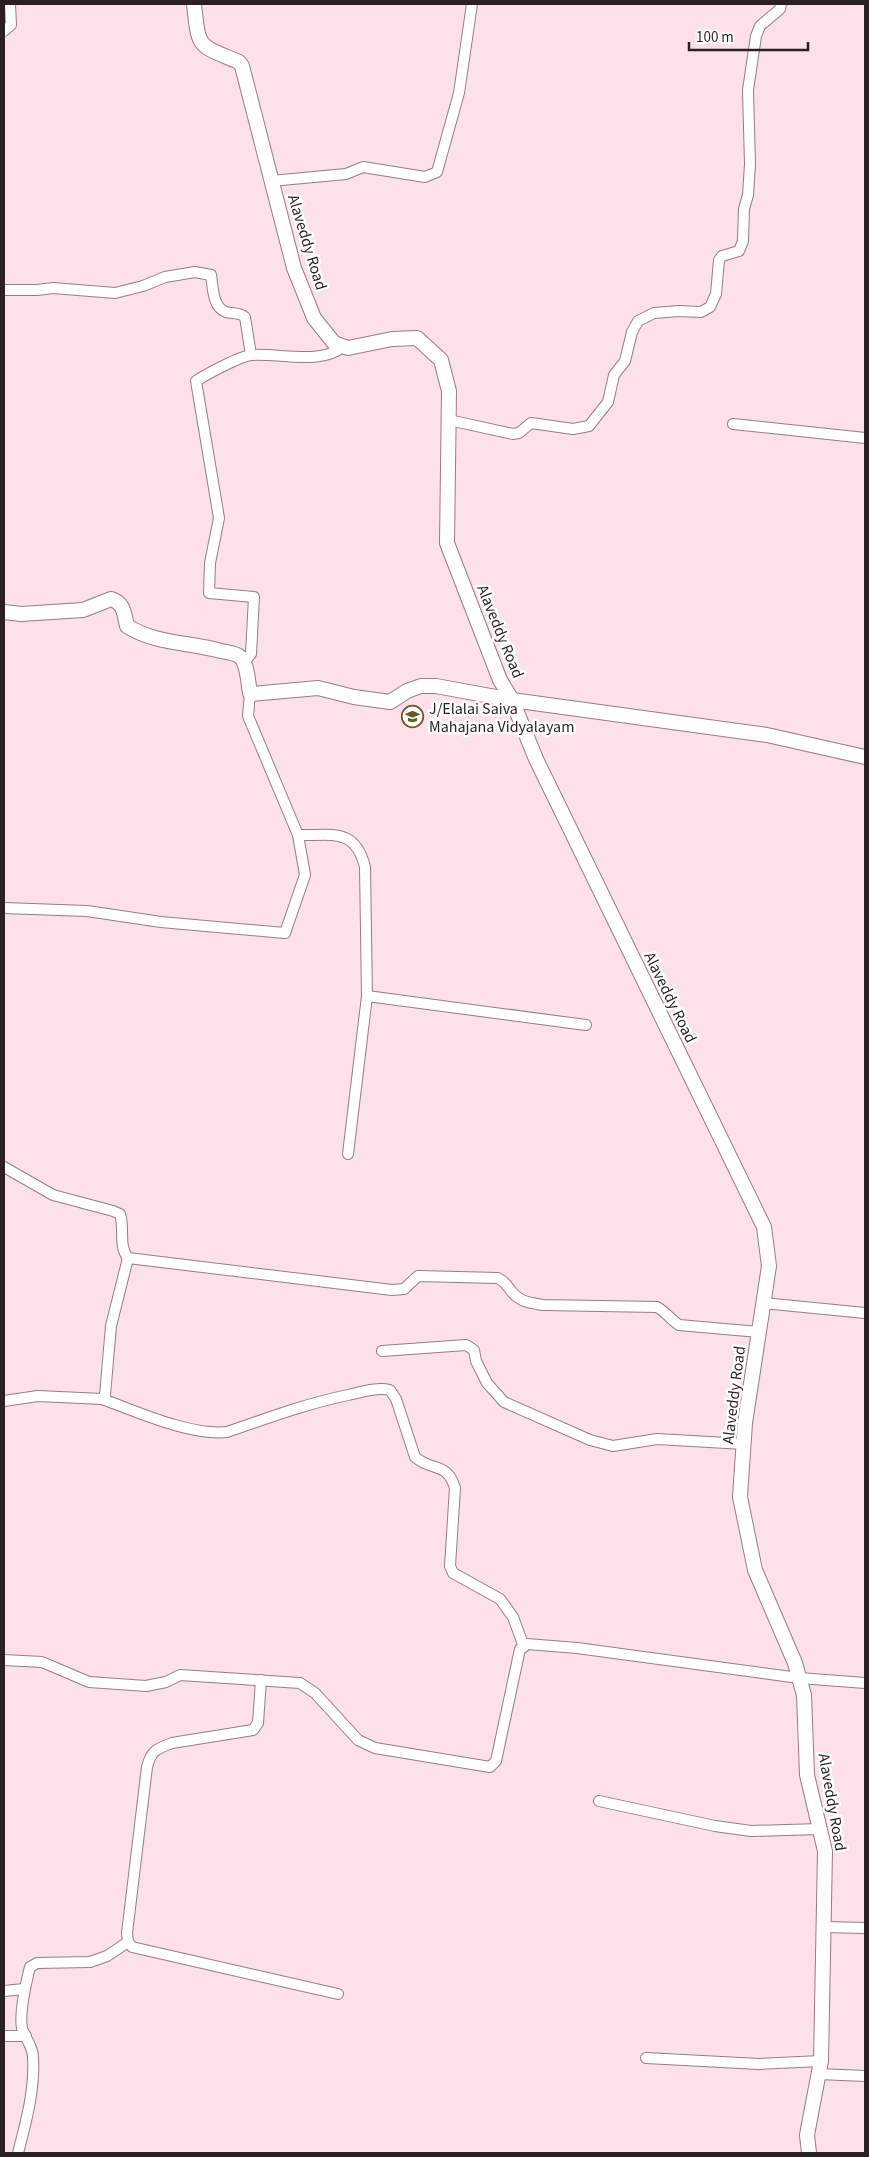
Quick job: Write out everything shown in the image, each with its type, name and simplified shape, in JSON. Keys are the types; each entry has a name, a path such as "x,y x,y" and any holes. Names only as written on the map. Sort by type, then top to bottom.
{"street":[{"path":"4,32 12,25 10,4"},
{"name":"Alaveddy Road","path":"194,4 198,38 205,48 239,62 242,66 294,268 314,318 334,343 342,347 348,348 392,340 417,338 441,360 449,391 447,543 500,680 512,700 536,759 764,1227 769,1266 745,1423 740,1497 755,1570 795,1663 804,1695 807,1776 826,1852 819,2068 807,2135 809,2153"},
{"path":"271,181 346,174 362,167 425,177 437,172 458,93 472,4"},
{"path":"449,420 513,434 518,433 531,423 573,429 589,426 608,402 614,375 625,361 632,332 638,321 654,313 701,312 710,307 716,294 719,260 722,256 739,251 743,241 744,210 748,195 750,164 748,90 756,36 760,26 780,9 781,4"},
{"path":"4,290 53,288 114,293 144,286 165,277 195,272 211,275 216,302 219,307 225,312 241,313 245,316 251,355"},
{"path":"244,662 251,654 254,597 209,593 210,563 219,518 196,381 211,372 251,355 323,356 335,353 342,347"},
{"path":"733,424 865,438"},
{"path":"4,612 21,614 83,610 111,599 118,601 122,606 127,626 137,632 157,639 209,648 239,656 244,662 250,693 248,716 298,835 305,875 285,932 161,922 87,911 4,908"},
{"path":"250,693 318,688 354,697 390,702 407,691 421,686 436,686 512,700 767,735 865,757"},
{"path":"298,835 346,837 355,842 361,852 365,867 367,996 348,1154"},
{"path":"367,996 586,1025"},
{"path":"4,1167 53,1194 113,1210 120,1214 122,1250 128,1258 392,1290 404,1289 418,1276 498,1278 506,1282 512,1293 526,1302 543,1305 657,1307 665,1311 671,1320 679,1325 759,1332"},
{"path":"102,1398 111,1326 128,1258"},
{"path":"764,1303 865,1313"},
{"path":"382,1351 466,1345 474,1350 476,1360 487,1383 504,1402 590,1440 613,1446 657,1439 744,1444"},
{"path":"4,1401 38,1396 102,1398 165,1422 215,1433 227,1432 309,1403 383,1389 390,1390 396,1399 415,1457 422,1463 445,1470 452,1477 455,1488 450,1566 453,1573 500,1599 512,1617 524,1647"},
{"path":"4,1660 42,1662 89,1682 146,1686 166,1682 180,1675 300,1683 315,1692 358,1740 375,1748 490,1767 496,1761 520,1649 527,1644 577,1648 799,1678 865,1683"},
{"path":"261,1680 258,1723 253,1730 172,1743 160,1747 150,1755 146,1767 127,1933 128,1942 132,1947 338,1994"},
{"path":"599,1801 715,1826 751,1831 820,1829"},
{"path":"824,1927 865,1928"},
{"path":"18,2153 27,2116 32,2083 33,2056 31,2046 22,2028 24,1989 30,1967 33,1964 90,1962 108,1956 128,1942"},
{"path":"4,1990 24,1989"},
{"path":"4,2036 26,2036"},
{"path":"646,2058 819,2068 865,2076"}],"place":[{"name":"J/Elalai Saiva Mahajana Vidyalayam","path":"413,717"}]}
